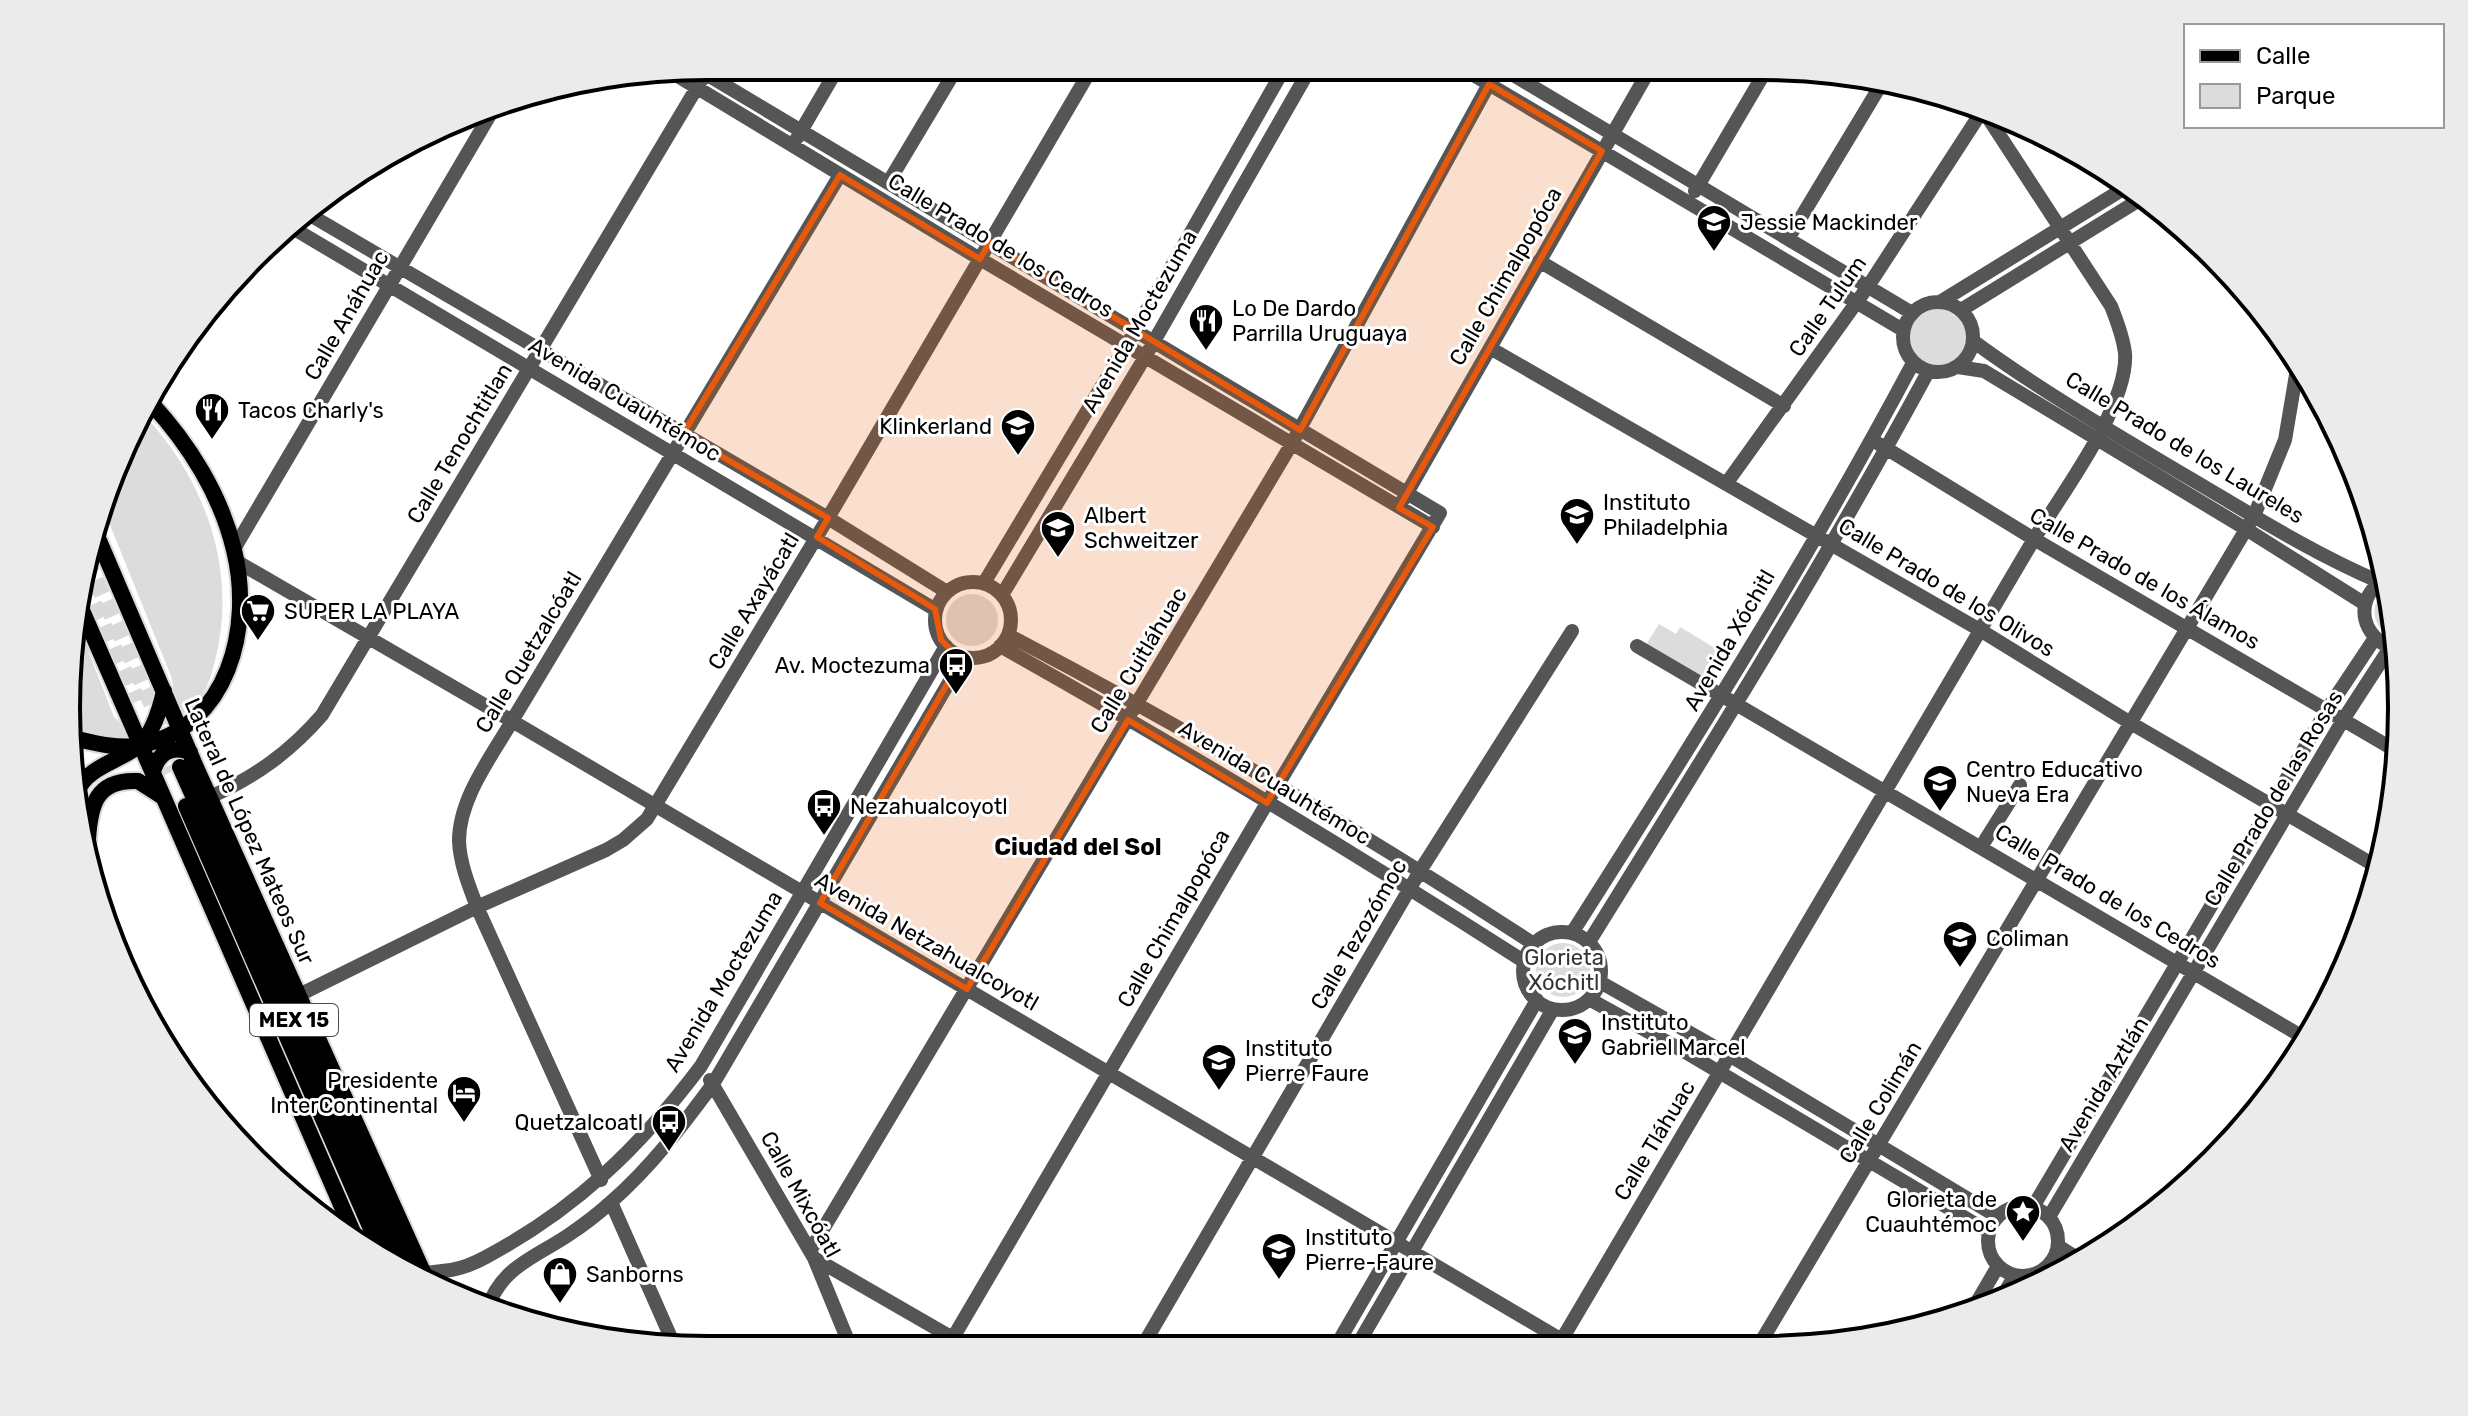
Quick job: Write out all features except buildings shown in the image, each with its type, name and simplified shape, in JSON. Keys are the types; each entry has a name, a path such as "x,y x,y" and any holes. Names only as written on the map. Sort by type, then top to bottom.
{"main road":[{"path":"84,782 93,772 139,746 180,730 205,710 224,682 238,627 235,555 216,498 197,463 156,409"},
{"name":"Lateral de López Mateos Sur","path":"101,545 413,1262"},
{"path":"86,620 349,1223"},
{"path":"139,746 154,722 164,691"},
{"path":"81,739 139,746"},
{"path":"153,772 156,761 164,753 179,749 190,752"},
{"name":"MEX 15","path":"377,1241 175,769 412,1262"},
{"path":"91,822 93,805 109,786 138,781 164,798"}],"street":[{"name":"Calle Tenochtitlan","path":"210,797 271,765 322,715 699,80"},
{"name":"Calle Prado de los Cedros","path":"716,80 1440,513"},
{"path":"792,147 831,80"},
{"path":"888,183 950,80"},
{"name":"Calle Axayácatl","path":"299,995 477,907 615,845 636,830 656,807 1085,80"},
{"name":"Avenida Moctezuma","path":"984,583 1136,329 1278,80"},
{"name":"Avenida Moctezuma","path":"1002,595 1145,357 1303,80"},
{"path":"1482,80 1903,330"},
{"path":"1522,80 1912,313"},
{"name":"Calle Chimalpopóca","path":"1399,508 1643,80"},
{"path":"1688,202 1760,80"},
{"name":"Calle Prado de los Cedros","path":"686,81 792,147 1433,527"},
{"name":"Calle Cuitláhuac","path":"812,1254 1300,430 1489,84"},
{"path":"1788,239 1877,91"},
{"name":"Calle Tulum","path":"1726,484 1858,302 1977,119"},
{"name":"Calle Anáhuac","path":"235,555 486,121"},
{"name":"Calle Tláhuac","path":"1569,1336 1729,1055 2100,433 2122,380 2125,356 2111,306 1995,126"},
{"name":"Calle Quetzalcóatl","path":"601,1180 477,907 463,871 459,840 461,825 471,795 512,721 840,175"},
{"path":"1940,302 2118,192"},
{"path":"1961,310 2133,204"},
{"name":"Avenida Cuauhtémoc","path":"316,218 828,518 947,592"},
{"name":"Avenida Cuauhtémoc","path":"299,232 936,610"},
{"path":"1539,261 1784,406"},
{"path":"1940,302 1961,310 1969,321 1973,341 1968,356 1958,367 1947,372 1928,372 1913,363 1905,351 1903,330 1912,313 1928,303 1940,302"},
{"name":"Calle Prado de los Laureles","path":"1973,341 2100,433"},
{"name":"Calle Prado de los Olivos","path":"1490,348 1980,630 2129,722 2369,862"},
{"name":"Avenida Xóchitl","path":"1572,933 1723,697 1872,440 1913,363"},
{"name":"Calle Prado de los Laureles","path":"1958,367 1984,371 2100,433 2250,522 2365,604"},
{"name":"Avenida Xóchitl","path":"1589,942 1736,705 1887,448 1928,372"},
{"name":"Calle Colimán","path":"1764,1336 2250,522 2285,440 2298,385"},
{"name":"Calle Prado de los Álamos","path":"1872,440 2034,539 2387,746"},
{"name":"Calle Chimalpopóca","path":"954,1336 1440,513"},
{"name":"Calle Prado de los Laureles","path":"2250,522 2350,569 2374,577"},
{"name":"Avenida Netzahualcoyotl","path":"235,555 260,574 1551,1336"},
{"path":"239,594 245,583 260,574"},
{"path":"964,582 984,583 1002,595 1011,614 1004,641 980,657 964,657 946,646 937,633 936,610 947,592 964,582"},
{"path":"2376,586 2365,604 2366,622 2375,638 2385,643"},
{"name":"Calle Tezozómoc","path":"1149,1336 1420,871 1572,631"},
{"name":"Calle Prado de las Rosas","path":"2176,963 2327,710 2375,638"},
{"name":"Avenida Cuauhtémoc","path":"1004,641 1138,703 1420,871 1534,944"},
{"name":"Avenida Cuauhtémoc","path":"1004,641 1128,720 1410,888 1525,962"},
{"name":"Avenida Moctezuma","path":"435,1273 466,1267 485,1258 563,1209 601,1180 656,1123 701,1066 946,646"},
{"name":"Calle Prado de los Cedros","path":"1637,646 2297,1033"},
{"name":"Avenida Moctezuma","path":"492,1297 508,1273 569,1235 611,1202 674,1137 713,1084 964,657"},
{"name":"Calle Prado de las Rosas","path":"2194,973 2343,720 2386,658"},
{"path":"1981,847 2020,785"},
{"path":"1552,933 1572,933 1589,942 1599,956 1601,973 1600,982 1589,999 1569,1009 1553,1009 1537,1000 1525,982 1525,962 1534,944 1552,933"},
{"name":"Avenida Aztlán","path":"2033,1207 2176,963"},
{"name":"Avenida Aztlán","path":"2049,1217 2194,973"},
{"path":"1600,982 1729,1055 1998,1217"},
{"path":"1589,999 1720,1072 1989,1232"},
{"path":"1342,1336 1537,1000"},
{"path":"1363,1336 1553,1009"},
{"name":"Calle Mixcóatl","path":"701,1066 812,1254 846,1336"},
{"path":"611,1202 670,1335"},
{"path":"2031,1274 2015,1275 1998,1266 1989,1250 1989,1232 1998,1217 2014,1207 2033,1207 2049,1217 2057,1234 2054,1263"},
{"path":"2058,1246 2070,1254"},
{"path":"812,1254 939,1336"},
{"path":"1981,1296 1998,1266"},
{"path":"2010,1284 2015,1275"}],"highlighted area":[{"path":"1489,84 1602,151 1399,508 1433,527 1267,803 1128,720 967,989 820,903 961,660 941,640 935,609 817,537 828,518 683,434 840,175 980,259 990,242 1300,430"}],"green space":[{"path":"1938,309 1958,317 1966,337 1958,357 1938,365 1918,357 1910,337 1918,317"},
{"path":"149,422 185,469 200,499 212,530 219,562 221,628 215,661 199,700 179,715 171,676 110,525 113,506"},
{"path":"972,594 990,602 998,620 990,638 972,646 954,638 946,620 954,602"},
{"path":"2378,599 2383,631 2375,616"},
{"path":"1659,624 1676,634 1680,627 1725,654 1706,685 1644,648"},
{"path":"85,631 89,636 89,653 114,717 129,730 130,737 116,740 81,732"},
{"name":"Glorieta Xóchitl","path":"1563,943 1582,951 1590,970 1582,989 1563,997 1544,989 1536,970 1544,951"}],"tunnel":[{"path":"94,576 171,748"},
{"path":"90,596 138,701"},
{"path":"158,744 171,772"}],"place":[{"name":"Jessie Mackinder","path":"1714,253"},
{"name":"Lo De Dardo Parrilla Uruguaya","path":"1206,352"},
{"name":"Tacos Charly's","path":"212,441"},
{"name":"Klinkerland","path":"1018,457"},
{"name":"Instituto Philadelphia","path":"1577,546"},
{"name":"Albert Schweitzer","path":"1058,559"},
{"name":"SUPER LA PLAYA","path":"258,642"},
{"name":"Av. Moctezuma","path":"956,696"},
{"name":"Centro Educativo Nueva Era","path":"1940,813"},
{"name":"Nezahualcoyotl","path":"824,837"},
{"name":"Coliman","path":"1960,969"},
{"name":"Instituto Gabriel Marcel","path":"1575,1066"},
{"name":"Instituto Pierre Faure","path":"1219,1092"},
{"name":"Presidente InterContinental","path":"464,1124"},
{"name":"Quetzalcoatl","path":"669,1153"},
{"name":"Glorieta de Cuauhtémoc","path":"2023,1243"},
{"name":"Instituto Pierre-Faure","path":"1279,1281"},
{"name":"Sanborns","path":"560,1305"}],"district":[{"name":"Ciudad del Sol","path":"1078,847"}]}
